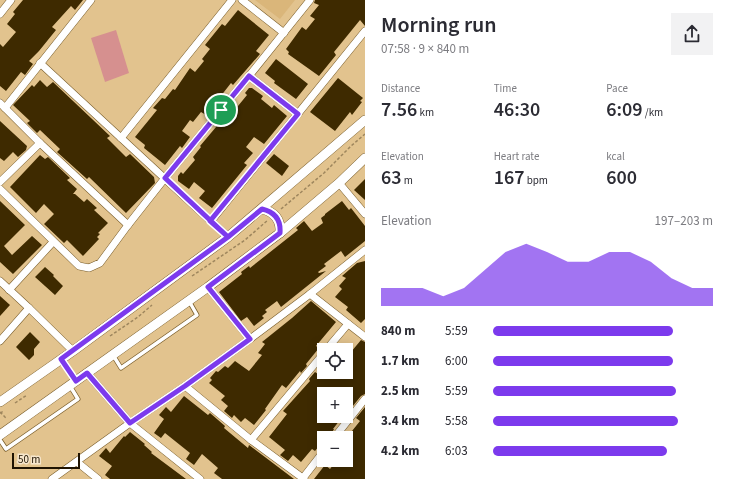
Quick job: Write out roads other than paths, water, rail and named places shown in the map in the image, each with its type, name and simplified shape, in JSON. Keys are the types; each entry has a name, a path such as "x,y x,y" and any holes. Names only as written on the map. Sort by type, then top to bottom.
{"street":[{"path":"0,14 11,0"},
{"path":"91,0 40,63 2,105 40,143 128,225"},
{"path":"121,138 232,0"},
{"path":"242,0 284,33"},
{"path":"0,189 78,266 89,268 100,263 165,178 310,0"},
{"path":"210,221 365,31"},
{"path":"40,63 228,237"},
{"path":"249,76 298,114"},
{"path":"0,402 73,351 228,237 361,128 365,120"},
{"path":"0,182 40,143"},
{"path":"0,435 208,287 280,233 339,183 365,158"},
{"path":"339,183 365,214"},
{"path":"262,209 274,214 278,220 280,233"},
{"path":"9,290 53,242"},
{"path":"52,479 185,386 364,254"},
{"path":"0,281 73,351"},
{"path":"208,287 250,339"},
{"path":"310,294 365,337"},
{"path":"0,341 29,308"},
{"path":"332,343 348,324"},
{"path":"251,440 317,361"},
{"path":"87,373 130,423 200,479"},
{"path":"185,386 251,440 303,479 317,460"},
{"path":"340,431 365,399"},
{"path":"76,462 98,479"}],"lane":[{"path":"113,354 121,368 196,315 189,300"},
{"path":"0,440 6,449 78,399 73,384"}]}
